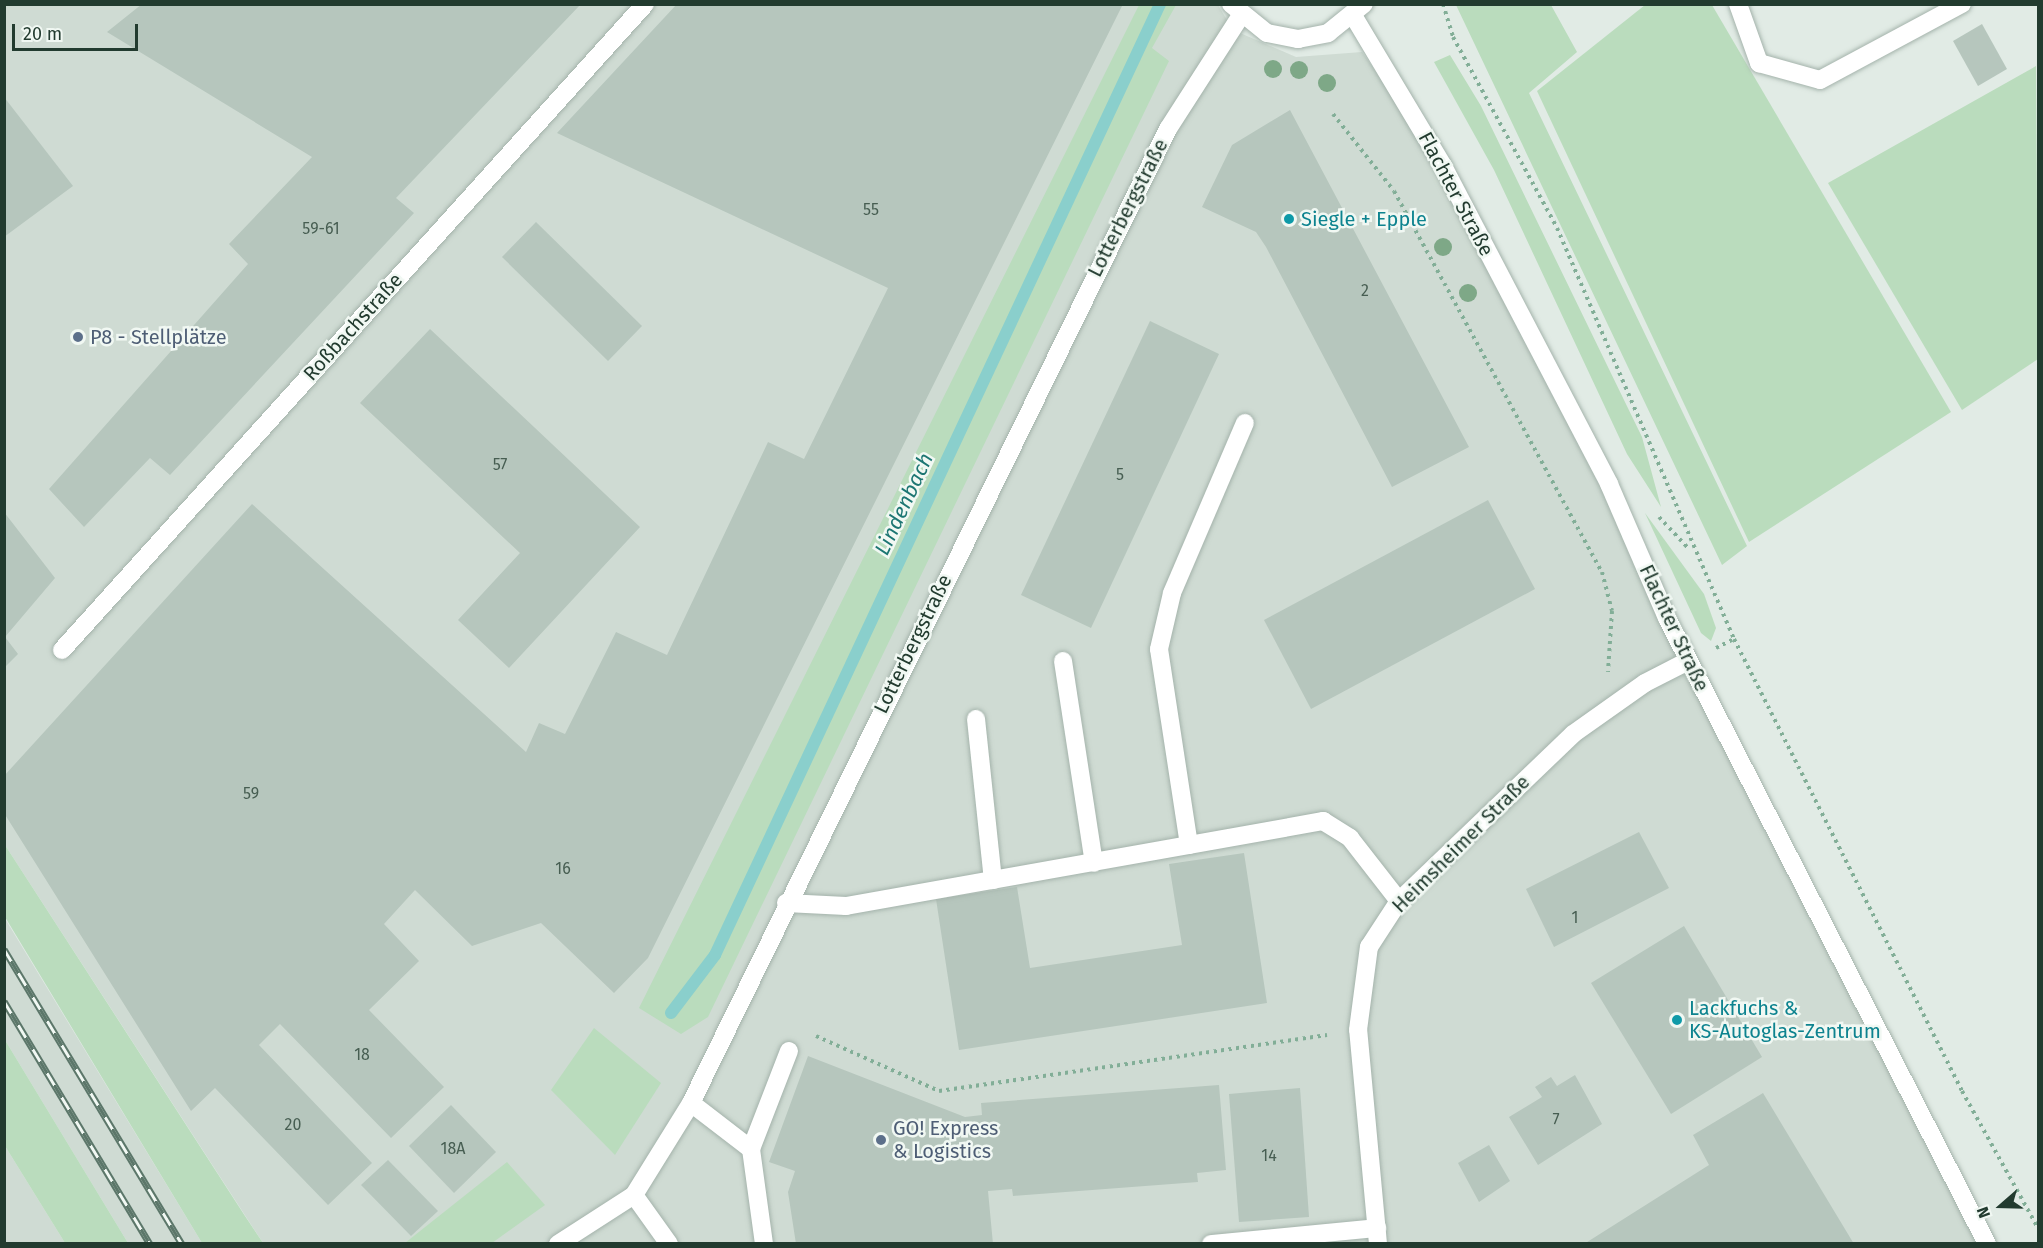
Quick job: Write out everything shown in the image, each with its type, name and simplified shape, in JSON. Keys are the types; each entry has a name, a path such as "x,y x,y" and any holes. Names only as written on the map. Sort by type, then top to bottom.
{"street":[{"name":"Roßbachstraße","path":"62,650 645,4"},
{"path":"1738,4 1760,63 1820,80 1962,4"},
{"path":"1236,11 1267,33 1298,39 1328,33 1359,11"},
{"name":"Lotterbergstraße","path":"558,1244 634,1195 691,1103 786,903 1168,129 1236,11"},
{"name":"Flachter Straße","path":"1359,11 1443,166 1609,484 1689,661 1987,1244"},
{"path":"1189,845 1159,649 1172,593 1245,423"},
{"path":"1064,661 1094,862"},
{"name":"Heimsheimer Straße","path":"1377,1236 1358,1030 1369,947 1399,901 1573,734 1614,703 1689,661"},
{"path":"976,719 993,880"},
{"path":"786,903 846,906 1323,821 1350,838 1399,901"},
{"path":"764,1244 751,1149 789,1051"},
{"path":"691,1103 751,1149"},
{"path":"634,1195 669,1244"},
{"path":"1211,1244 1377,1236"}],"path":[{"path":"1443,4 1453,37 1557,228 1729,629 1962,1090 2038,1228"},
{"path":"1333,114 1394,191 1602,572 1612,611 1606,658 1614,703"},
{"path":"810,1033 939,1090 1358,1030"}],"shaded area":[{"path":"5,5 1218,5 1233,30 1296,57 1362,52 1443,166 1987,1243 263,1243 5,845"},
{"path":"4,917 202,1243 128,1243 5,1040"},
{"path":"5,1146 65,1243 5,1243"}],"green space":[{"path":"1139,5 1176,5 1152,48 1169,61 708,1017 681,1034 639,1008"},
{"path":"1456,5 1551,5 1577,52 1529,93 1747,546 1722,565"},
{"path":"1645,5 1712,5 1951,412 1749,542 1537,91"},
{"path":"1450,55 1481,106 1642,437 1661,507 1627,454 1494,170 1434,62"},
{"path":"2036,66 2038,359 1962,410 1828,183"},
{"path":"1645,513 1704,594 1716,628 1711,641 1701,633"},
{"path":"5,845 263,1243 202,1243 5,917"},
{"path":"594,1028 661,1083 615,1155 551,1090"},
{"path":"5,1040 128,1243 65,1243 5,1146"},
{"path":"507,1162 545,1205 492,1243 405,1243"}],"building":[{"path":"142,4 581,4 396,198 414,213 170,475 150,458 84,527 49,489 248,264 229,244 312,157 107,32"},
{"path":"677,4 1123,4 648,958 614,993 541,923 472,946 415,890 384,924 419,961 369,1010 444,1087 391,1138 280,1024 259,1045 372,1163 328,1205 215,1088 191,1111 4,813 4,776 252,504 526,752 539,723 565,734 616,632 667,655 768,442 804,459 888,288 557,133"},
{"path":"1982,24 2007,69 1978,86 1953,41"},
{"path":"4,97 73,186 4,237"},
{"path":"1290,110 1469,447 1392,487 1256,232 1202,207 1232,145"},
{"path":"536,222 642,326 608,361 502,257"},
{"path":"1150,321 1219,354 1091,628 1021,595"},
{"path":"430,329 640,527 509,668 458,620 520,553 360,403"},
{"path":"1488,500 1535,589 1311,709 1264,620"},
{"path":"4,512 55,578 5,637 18,654 4,668"},
{"path":"1639,832 1669,888 1554,947 1526,889"},
{"path":"1244,853 1267,1003 959,1050 936,899 1017,887 1030,968 1182,945 1169,864"},
{"name":"Lackfuchs & KS-Autoglas-Zentrum","path":"1684,926 1762,1057 1671,1114 1591,983"},
{"path":"808,1056 965,1117 982,1115 981,1103 1219,1085 1226,1170 1197,1173 1198,1182 1013,1196 1012,1189 988,1191 993,1244 796,1244 788,1192 795,1171 769,1162"},
{"path":"1575,1075 1602,1124 1538,1165 1509,1117 1542,1097 1535,1087 1551,1077 1557,1086"},
{"path":"1300,1088 1309,1217 1239,1222 1229,1094"},
{"path":"1763,1093 1854,1244 1584,1244 1709,1165 1693,1135"},
{"path":"451,1105 496,1152 454,1193 409,1146"},
{"path":"1489,1145 1510,1181 1479,1202 1458,1163"},
{"path":"388,1160 438,1211 411,1236 361,1185"}],"waterway":[{"name":"Lindenbach","path":"671,1013 715,955 1160,4"}],"railway":[{"path":"4,949 182,1244"},
{"path":"4,1001 150,1244"}],"place":[{"name":"Siegle + Epple","path":"1289,219"},
{"name":"P8 - Stellplätze","path":"78,337"},
{"name":"Lackfuchs & KS-Autoglas-Zentrum","path":"1677,1020"},
{"name":"GO! Express & Logistics","path":"881,1140"}]}
